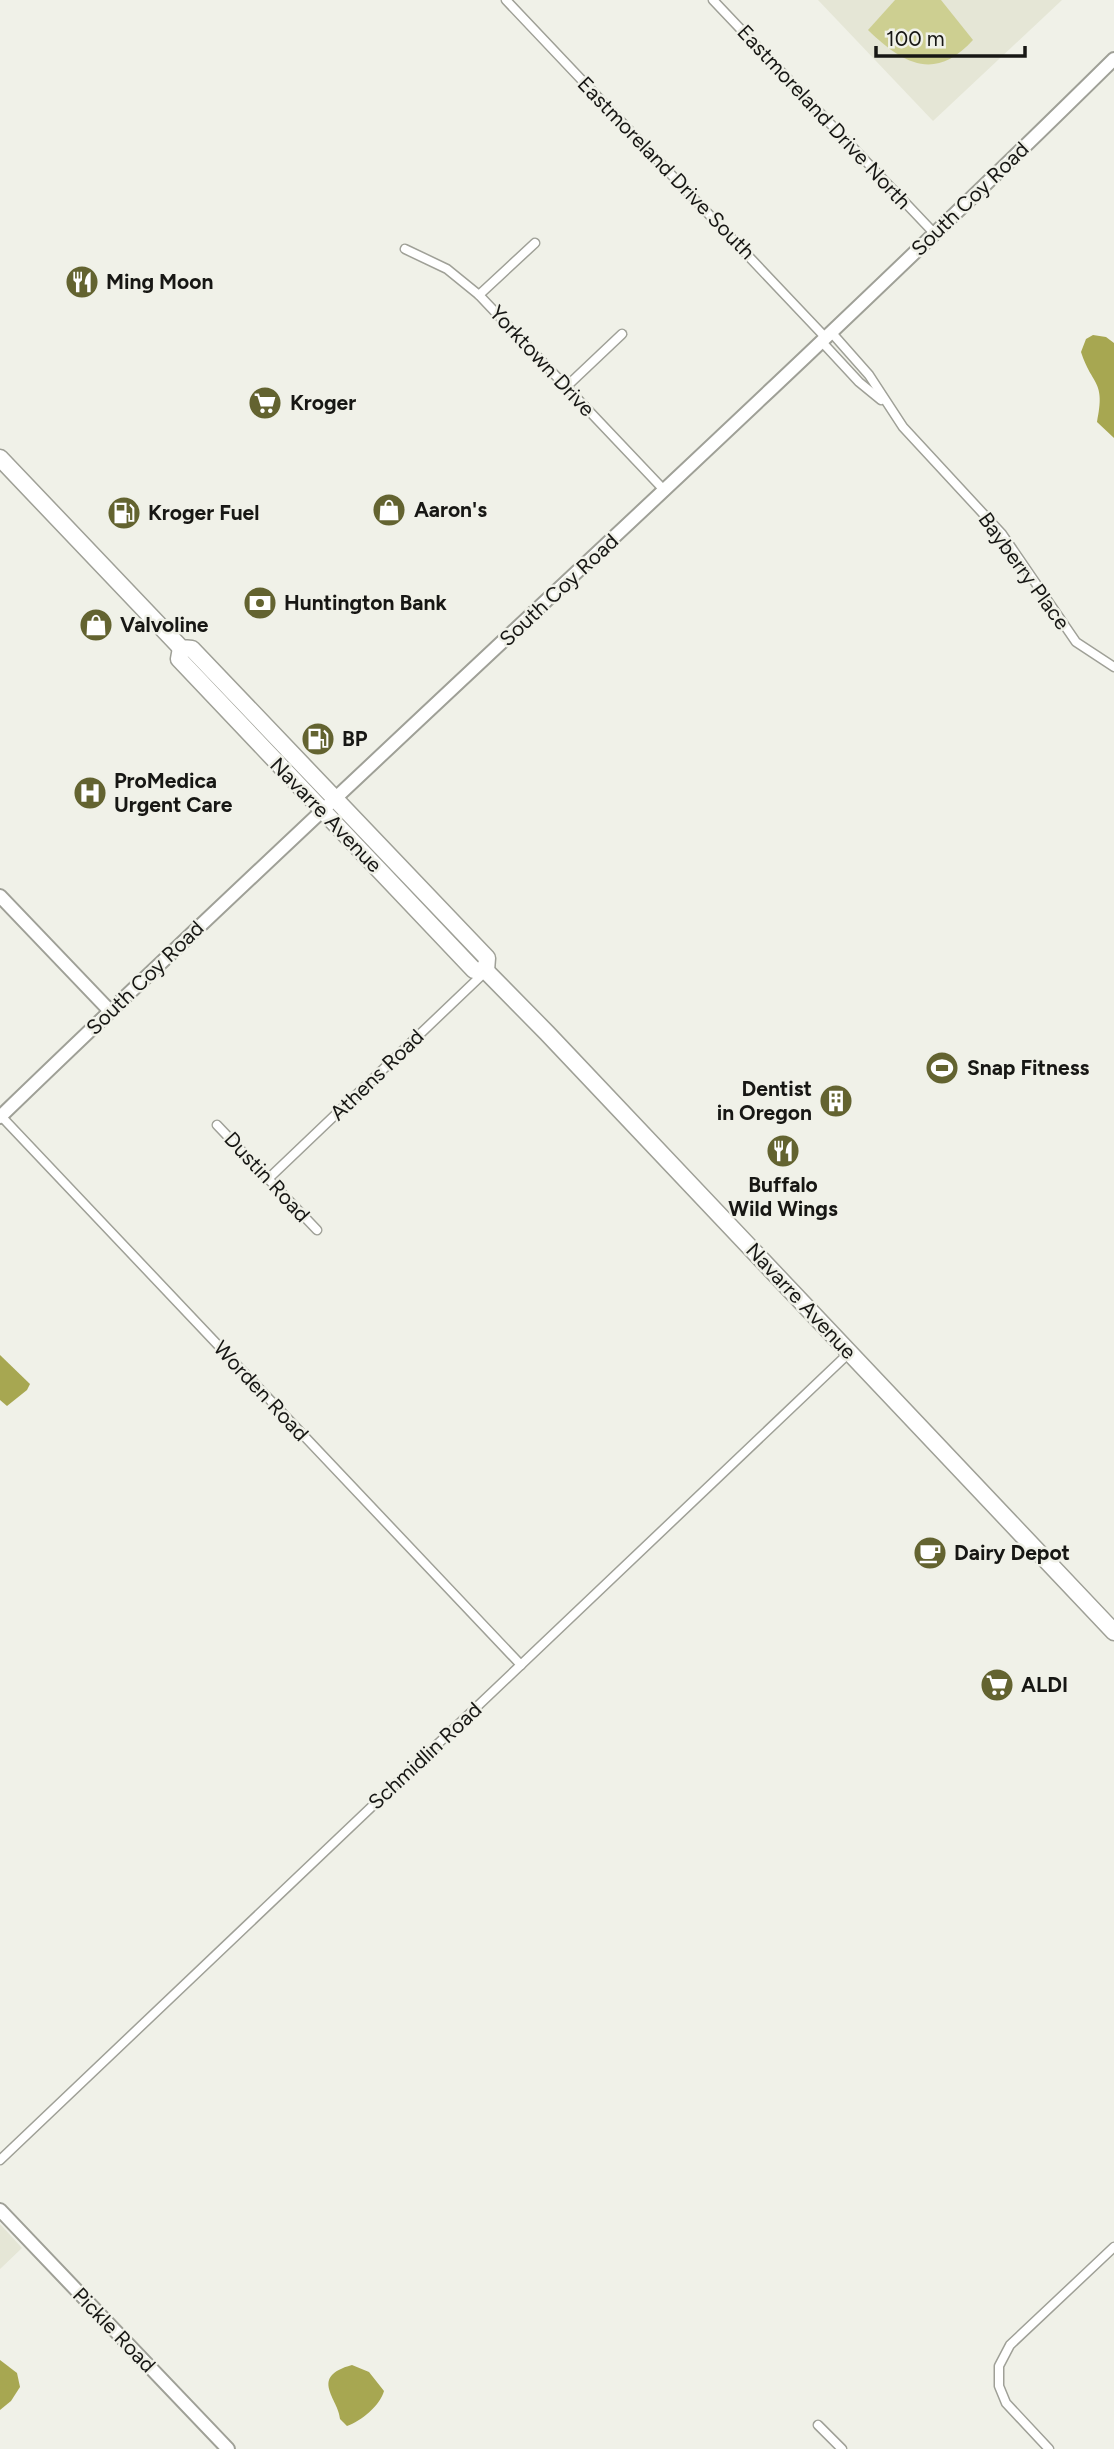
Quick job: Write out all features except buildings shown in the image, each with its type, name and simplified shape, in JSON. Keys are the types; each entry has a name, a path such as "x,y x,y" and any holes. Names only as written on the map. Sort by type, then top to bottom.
{"highway":[{"name":"Navarre Avenue","path":"0,458 181,648 192,649 487,958 486,971"},
{"name":"Navarre Avenue","path":"181,648 179,660 321,811 474,970 486,971 1114,1632"},
{"path":"434,928 449,934 466,950 476,947"}],"street":[{"name":"Eastmoreland Drive South","path":"506,0 826,336"},
{"name":"Eastmoreland Drive North","path":"713,0 934,233"},
{"name":"South Coy Road","path":"0,1117 334,798 664,491 1114,59"},
{"path":"479,295 535,243"},
{"name":"Yorktown Drive","path":"405,249 447,269 479,295 664,491"},
{"path":"566,387 622,334"},
{"name":"Bayberry Place","path":"826,336 869,374 886,405"},
{"name":"Bayberry Place","path":"826,336 859,382 886,405 1002,534 1076,642 1114,667"},
{"path":"0,896 110,1011"},
{"name":"Athens Road","path":"268,1179 486,971"},
{"name":"Worden Road","path":"0,1117 521,1665"},
{"name":"Dustin Road","path":"217,1125 317,1230"},
{"name":"Schmidlin Road","path":"0,2160 849,1353"},
{"name":"Pickle Road","path":"0,2210 228,2449"},
{"path":"1049,2449 1004,2399 998,2380 1000,2362 1010,2345 1114,2247"},
{"path":"818,2425 842,2449"}],"shaded area":[{"path":"818,0 1062,0 933,121"},
{"path":"1093,335 1106,337 1114,343 1114,438 1097,422 1099,390 1081,352 1086,339"},
{"path":"0,1355 30,1384 27,1390 7,1406 0,1400"},
{"path":"0,2224 22,2248 0,2269"},
{"path":"0,2360 17,2373 20,2387 11,2401 0,2410"},
{"path":"352,2365 369,2372 384,2391 369,2412 347,2426 340,2419 329,2382 331,2376 339,2370"}],"green space":[{"path":"895,0 941,0 973,40 945,61 919,64 907,59 894,52 868,30"}],"place":[{"name":"Ming Moon","path":"82,282"},
{"name":"Kroger","path":"265,403"},
{"name":"Aaron's","path":"389,510"},
{"name":"Kroger Fuel","path":"124,513"},
{"name":"Huntington Bank","path":"260,603"},
{"name":"Valvoline","path":"96,625"},
{"name":"BP","path":"318,739"},
{"name":"ProMedica Urgent Care","path":"90,793"},
{"name":"Snap Fitness","path":"942,1068"},
{"name":"Dentist in Oregon","path":"836,1101"},
{"name":"Buffalo Wild Wings","path":"783,1151"},
{"name":"Dairy Depot","path":"930,1553"},
{"name":"ALDI","path":"997,1685"}]}
